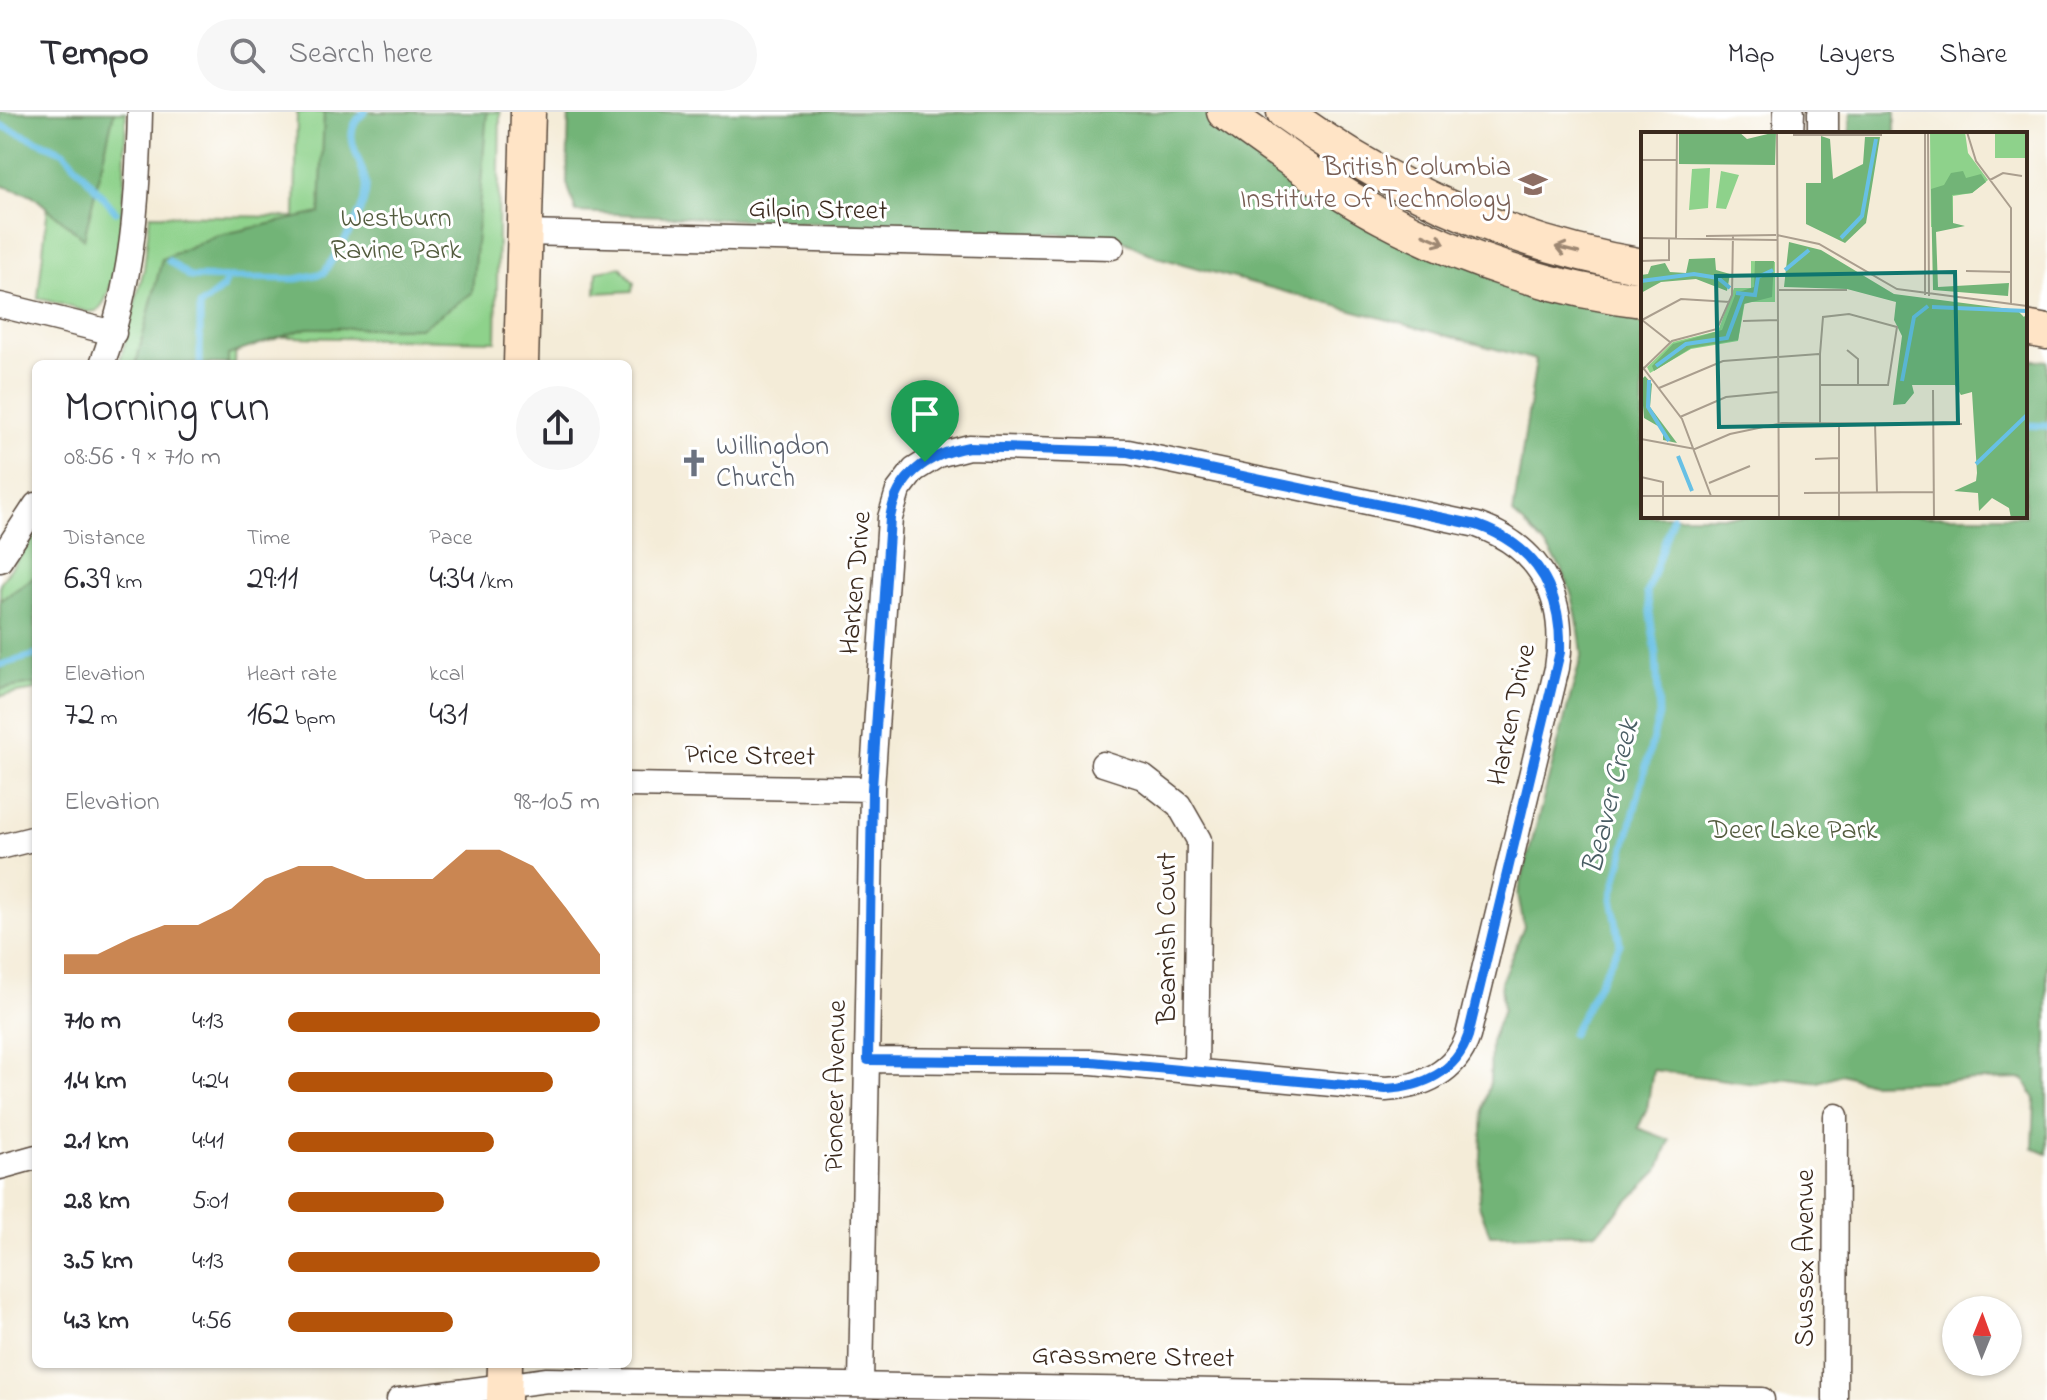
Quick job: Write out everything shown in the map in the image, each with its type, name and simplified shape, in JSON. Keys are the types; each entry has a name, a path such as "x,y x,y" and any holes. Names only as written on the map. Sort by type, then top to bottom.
{"main road":[{"path":"521,360 528,112"},
{"path":"1224,112 1382,217 1478,258 1550,284 1641,300"},
{"path":"1284,112 1378,174 1429,201 1547,245 1641,266"},
{"path":"2027,328 2047,332"}],"street":[{"path":"104,360 114,333 136,217 140,112"},
{"path":"1788,132 1789,112"},
{"name":"Gilpin Street","path":"523,233 1112,247"},
{"path":"0,305 114,333"},
{"name":"Harken Drive","path":"868,1060 1092,1062 1401,1088 1442,1073 1459,1058 1468,1036 1560,652 1560,623 1553,595 1540,571 1519,545 1477,525 1128,452 969,447 938,455 905,480 892,504 872,789"},
{"path":"0,560 32,511"},
{"name":"Beamish Court","path":"1103,764 1143,777 1179,805 1199,840 1196,1070"},
{"name":"Price Street","path":"632,785 872,789"},
{"name":"Pioneer Avenue","path":"861,1383 872,789"},
{"path":"0,847 32,839"},
{"name":"Sussex Avenue","path":"1835,1400 1836,1116"},
{"path":"0,1167 32,1158"},
{"name":"Grassmere Street","path":"399,1400 505,1383 547,1380 861,1383 1028,1394 1762,1400"}],"green space":[{"path":"0,112 126,112 118,250 106,299 96,311 88,312 38,298 50,187"},
{"path":"0,112 114,112 84,239 32,195 0,185"},
{"name":"Westburn Ravine Park","path":"297,112 500,112 496,341 236,336 235,360 120,360 144,269 150,215 295,217"},
{"name":"Westburn Ravine Park","path":"324,112 487,112 472,293 421,328 307,328 228,355 228,360 137,360 162,259 215,236 320,213"},
{"name":"Deer Lake Park","path":"569,112 1208,112 1368,223 1641,318 1641,518 2027,518 2027,359 2047,361 2047,1154 2033,1148 2035,1099 2024,1079 1870,1083 1841,1074 1819,1082 1789,1078 1755,1084 1653,1070 1647,1109 1638,1128 1670,1140 1658,1171 1596,1233 1490,1235 1479,1205 1483,1108 1490,1082 1491,1041 1503,1010 1501,982 1524,927 1518,894 1582,653 1575,609 1564,575 1545,545 1513,514 1536,360 1157,257 1115,237 576,212 567,183"},
{"path":"1851,112 1895,112 1895,132 1850,132"},
{"path":"621,267 634,283 632,291 596,293 597,271"},
{"path":"32,539 32,691 0,696 0,583"},
{"path":"32,579 32,685 0,689 0,601"}],"waterway":[{"path":"169,261 190,277 296,279 324,273 351,230 366,194 364,174 352,137 357,120 365,112"},
{"path":"0,125 64,152 116,212"},
{"path":"200,360 200,306 223,288 227,278"},
{"name":"Beaver Creek","path":"2027,425 2047,426"},
{"name":"Beaver Creek","path":"1572,1034 1620,944 1612,898 1659,715 1656,655 1647,593 1672,518"},
{"path":"0,665 32,656"}],"place":[{"name":"British Columbia Institute Of Technology","path":"1533,184"},
{"name":"Willingdon Church","path":"694,463"}],"route":[{"path":"969,447 1128,452 1477,525 1519,545 1540,571 1553,595 1560,623 1560,652 1468,1036 1459,1058 1451,1066 1413,1085 1386,1089 1092,1062 868,1060 872,789 890,518 892,504 905,480 925,462 938,455 969,447"}]}
